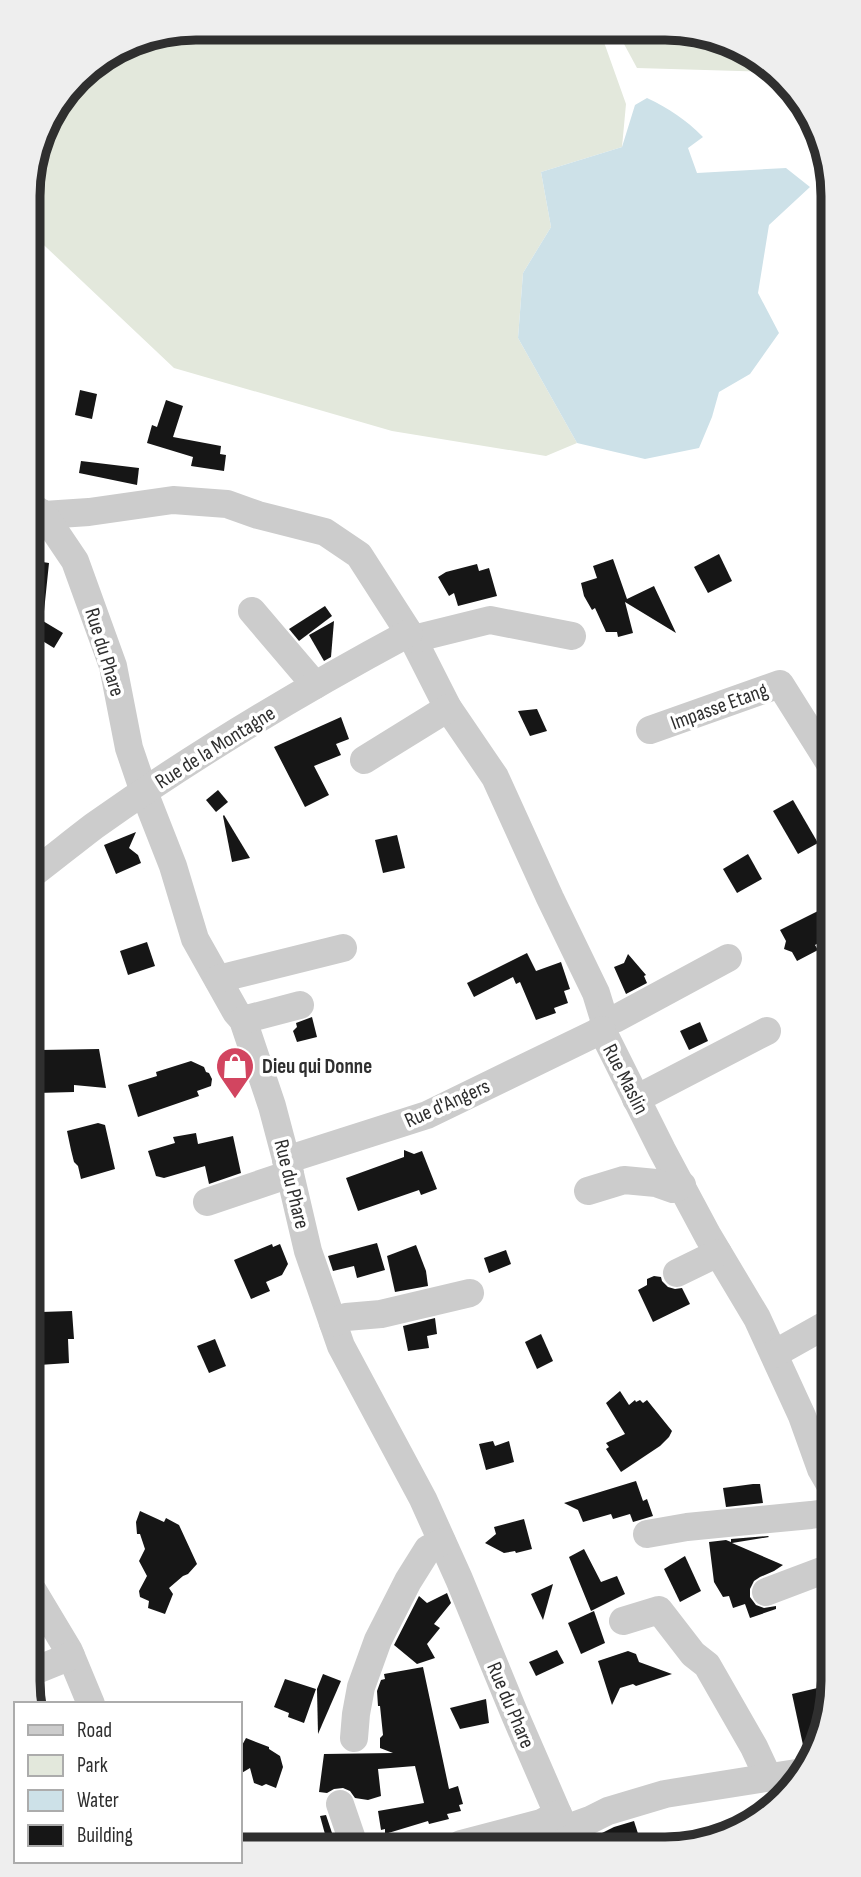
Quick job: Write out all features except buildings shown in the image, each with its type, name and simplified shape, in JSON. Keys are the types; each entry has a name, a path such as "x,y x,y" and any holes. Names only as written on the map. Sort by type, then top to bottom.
{"street":[{"name":"Rue Maslin","path":"41,510 89,512 173,500 227,505 325,533 359,555 411,636 448,708 495,777 596,993 603,1024 636,1099 718,1253 757,1318 802,1416 820,1467"},
{"name":"Rue du Phare","path":"41,515 75,561 113,666 130,748 173,866 195,939 243,1020 272,1106 308,1251 341,1346 423,1499 565,1829"},
{"path":"252,611 315,685"},
{"name":"Rue de la Montagne","path":"41,868 93,827 196,757 315,685 411,636 490,620 572,636"},
{"name":"Impasse Etang","path":"650,730 780,684 821,749"},
{"path":"364,760 448,708"},
{"path":"218,979 343,948"},
{"name":"Rue d'Angers","path":"207,1202 288,1167 427,1115 729,958"},
{"path":"243,1020 300,1005"},
{"path":"636,1099 766,1031"},
{"path":"588,1191 624,1181 656,1183 673,1189 682,1185"},
{"path":"677,1273 718,1253"},
{"path":"333,1323 346,1317 381,1314 470,1293"},
{"path":"774,1354 820,1328"},
{"path":"647,1534 687,1527 820,1513"},
{"path":"354,1738 361,1687 387,1620 428,1549 442,1542"},
{"path":"766,1592 820,1572"},
{"path":"40,1603 71,1656 90,1702"},
{"path":"623,1621 659,1610 693,1654 707,1665 768,1777"},
{"path":"40,1669 71,1656"},
{"path":"488,1837 541,1823 565,1829 608,1811 665,1794 789,1774"},
{"path":"340,1804 351,1837"}],"green space":[{"path":"196,40 603,40 626,104 622,147 541,172 551,227 523,273 518,338 577,443 546,456 392,431 174,368 41,242 42,176 52,137 73,101 93,79 137,52 166,43"},
{"path":"622,40 695,43 734,56 757,71 637,68"}],"water":[{"path":"647,98 677,115 703,137 688,148 697,173 786,168 810,187 769,225 758,293 779,333 750,374 719,392 699,448 645,459 577,443 518,338 523,273 551,227 541,172 622,147 635,105"}],"place":[{"name":"Dieu qui Donne","path":"235,1100"}]}
